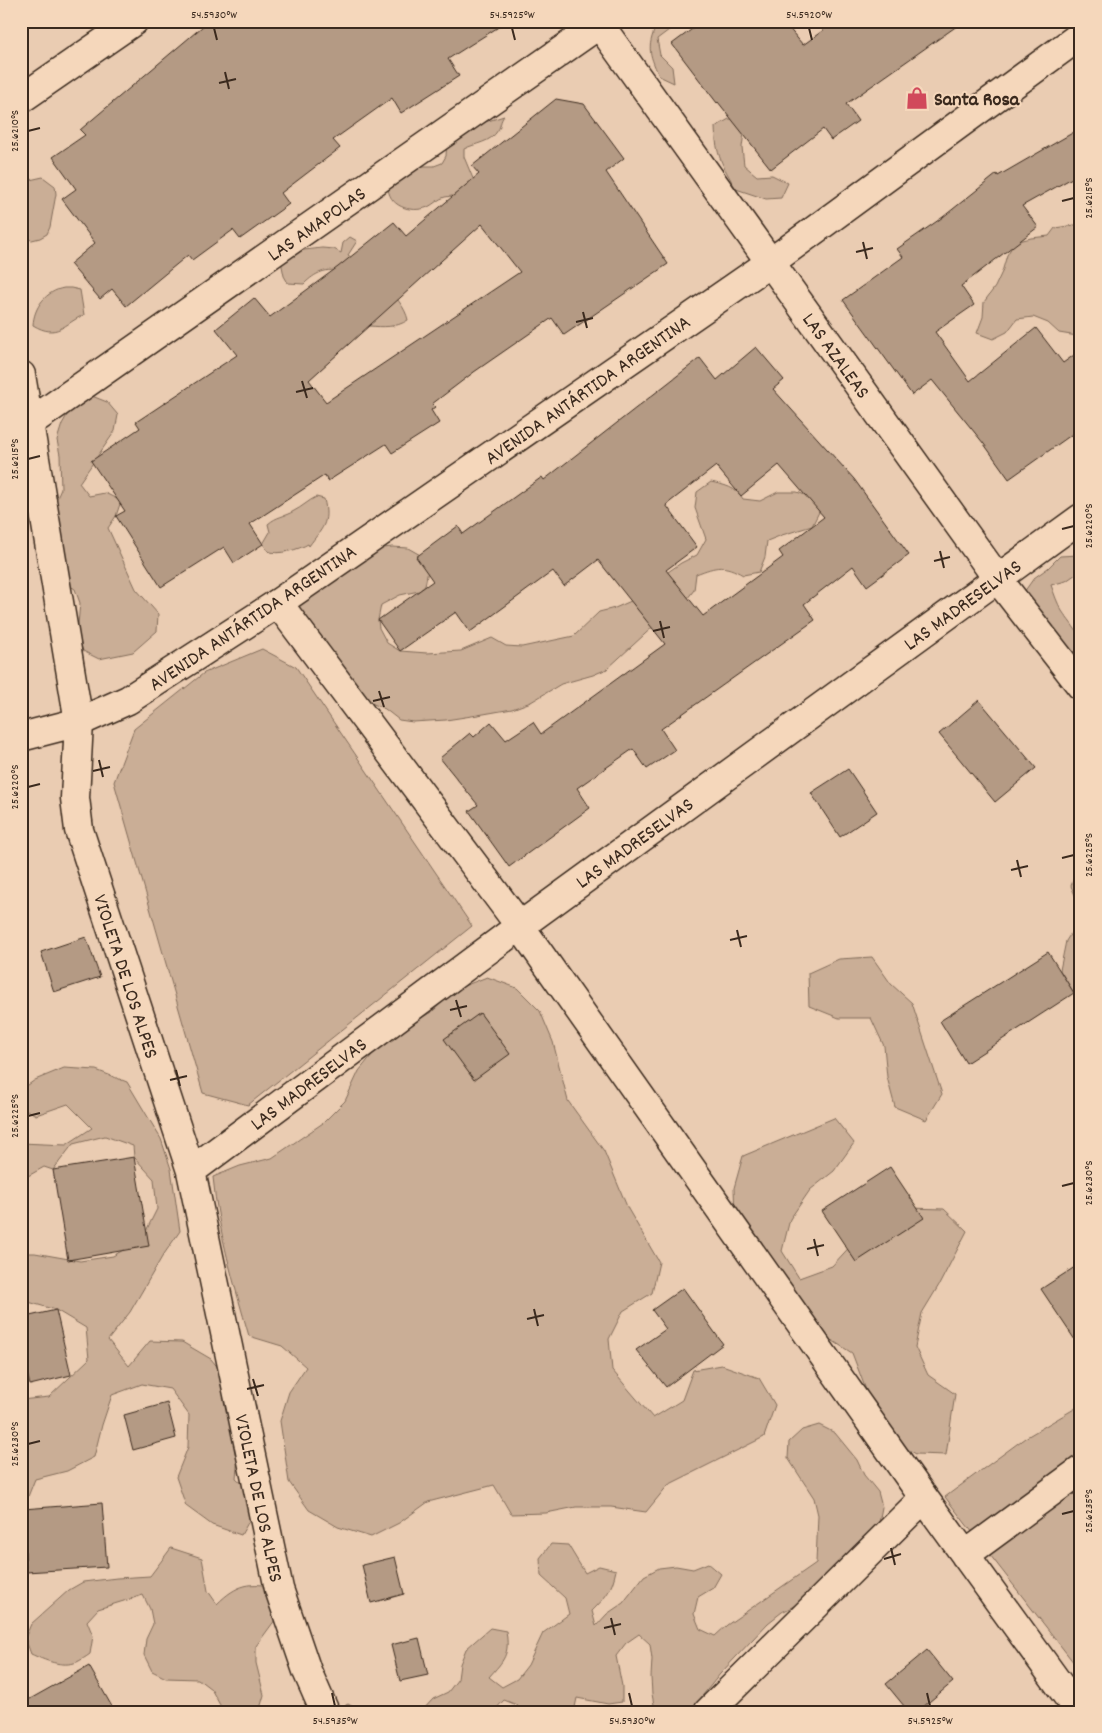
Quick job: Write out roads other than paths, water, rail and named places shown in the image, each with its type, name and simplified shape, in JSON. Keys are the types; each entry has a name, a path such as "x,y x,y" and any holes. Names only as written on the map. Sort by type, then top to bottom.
{"street":[{"path":"21,99 134,21"},
{"name":"LAS AZALEAS","path":"600,22 997,578 1081,686"},
{"name":"LAS AMAPOLAS","path":"28,424 600,22"},
{"name":"AVENIDA ANTÁRTIDA ARGENTINA","path":"21,737 79,722 128,700 278,603 771,262 1081,35"},
{"name":"VIOLETA DE LOS ALPES","path":"21,375 79,722 75,798 78,830 191,1171 279,1589 307,1671 325,1712"},
{"name":"LAS MADRESELVAS","path":"191,1171 520,926 1081,518"},
{"path":"278,603 520,926 965,1556 1079,1712"},
{"path":"965,1556 1081,1470"},
{"path":"708,1712 924,1498"}],"place":[{"name":"Santa Rosa","path":"917,98"}]}
